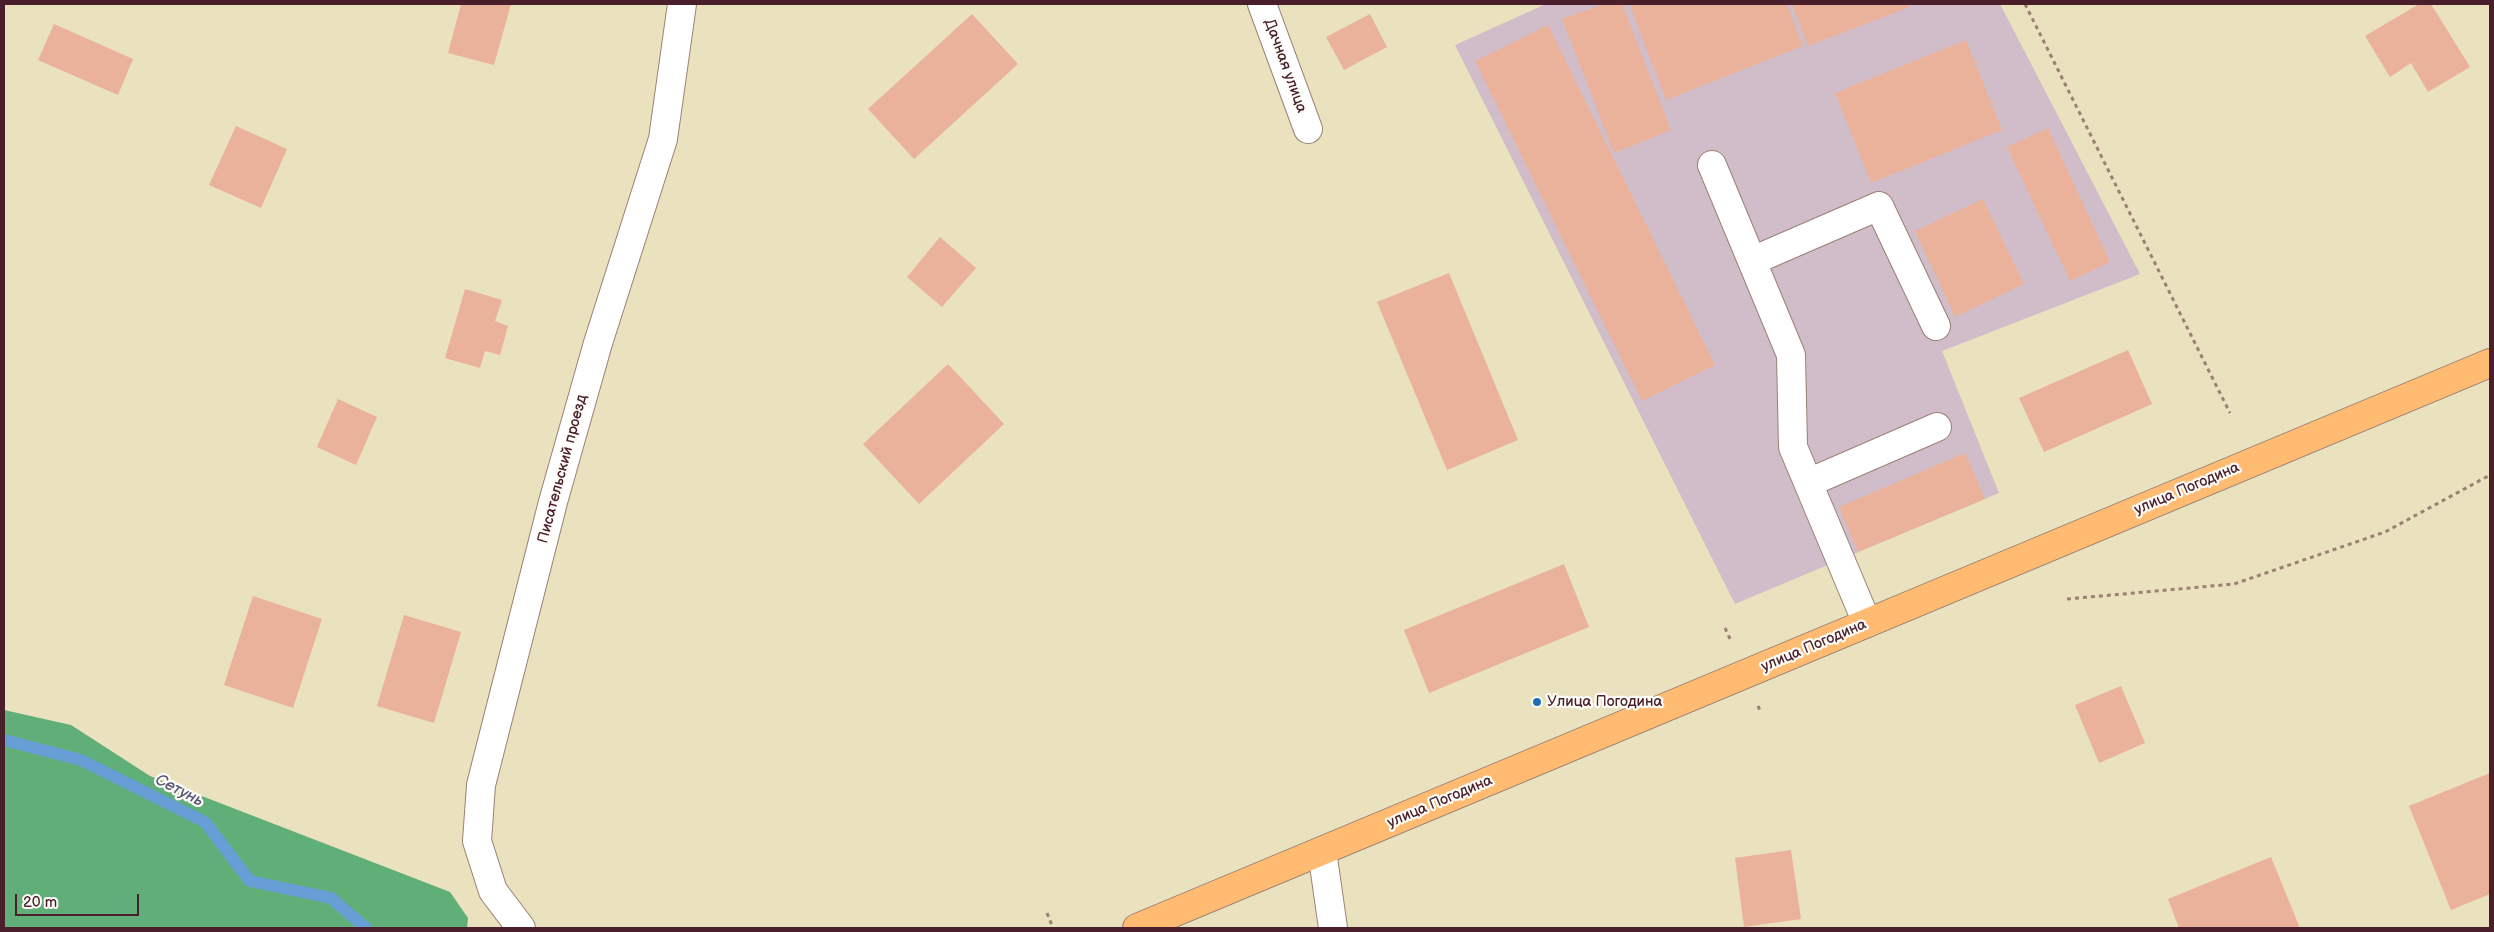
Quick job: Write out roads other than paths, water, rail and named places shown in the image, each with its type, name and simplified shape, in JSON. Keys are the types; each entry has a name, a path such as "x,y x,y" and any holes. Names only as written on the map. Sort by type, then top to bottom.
{"main road":[{"name":"улица Погодина","path":"1137,928 2490,363"}],"street":[{"name":"Писательский проезд","path":"521,928 493,891 477,841 481,785 553,502 598,343 663,139 682,4"},
{"name":"Дачная улица","path":"1262,4 1308,129"},
{"path":"1712,165 1791,355 1794,447 1867,623"},
{"path":"1752,261 1879,206 1936,326"},
{"path":"1808,483 1937,427"},
{"path":"1322,851 1333,928"}],"waterway":[{"name":"Сетунь","path":"4,740 81,760 205,822 250,881 331,898 366,928"}],"place":[{"name":"Улица Погодина","path":"1537,702"}]}
